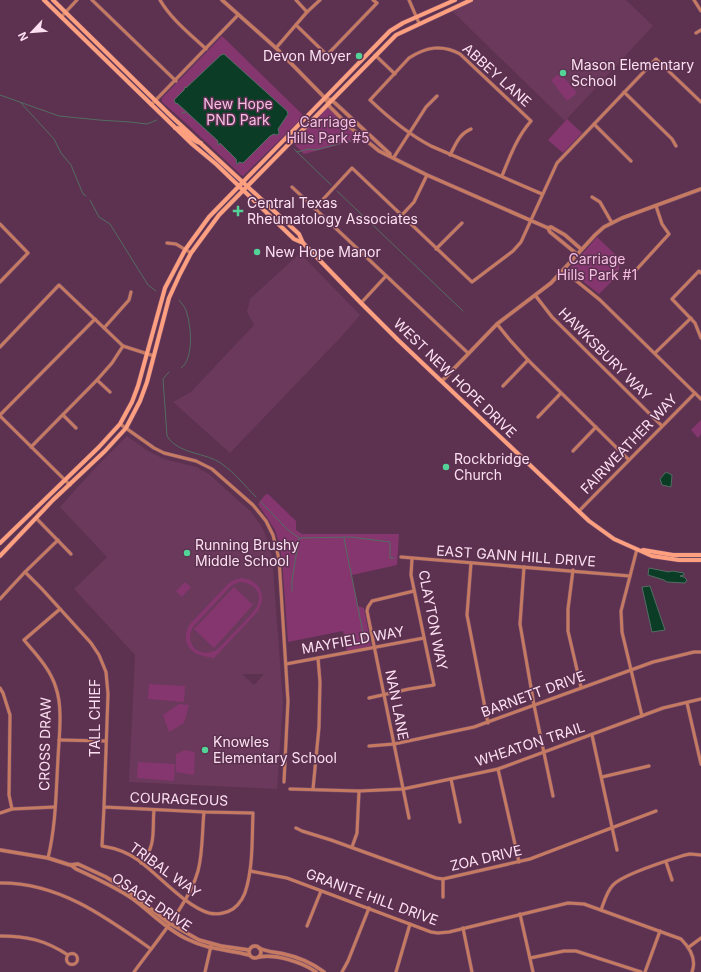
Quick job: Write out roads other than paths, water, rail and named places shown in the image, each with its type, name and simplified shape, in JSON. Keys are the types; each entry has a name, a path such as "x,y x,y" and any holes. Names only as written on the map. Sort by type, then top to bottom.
{"main road":[{"name":"WEST NEW HOPE DRIVE","path":"44,0 151,106 239,186 294,239 303,243"},
{"name":"WEST NEW HOPE DRIVE","path":"53,0 156,101 299,234 303,243 361,303 589,521 614,539 652,556 666,559 701,560"},
{"path":"0,543 66,480 120,424 132,402 138,386 165,288 185,250 209,217 390,31 454,0"},
{"path":"0,556 126,428 140,401 154,356 169,298 191,253 219,215 396,35 470,0"},
{"path":"175,128 178,127 195,142 201,143"},
{"name":"WEST NEW HOPE DRIVE","path":"637,549 673,555 701,556"}],"street":[{"path":"61,17 77,0"},
{"path":"92,0 176,80"},
{"path":"160,0 176,20 206,49"},
{"path":"222,0 276,48 329,102 394,158"},
{"path":"296,0 307,12"},
{"path":"276,48 307,12 320,0"},
{"path":"296,25 327,55 377,4 373,0"},
{"path":"409,0 419,23"},
{"path":"694,0 701,10"},
{"path":"151,106 238,15"},
{"path":"696,33 701,30"},
{"name":"ABBEY LANE","path":"409,134 370,100 410,58 422,50 435,47 448,48 466,58 531,121 515,143 502,176"},
{"path":"375,55 395,74"},
{"path":"315,208 352,168 472,282 513,251 521,242 557,163 656,59 701,102"},
{"path":"624,92 672,139 676,146"},
{"path":"394,158 426,107 437,96"},
{"path":"329,102 330,107 364,139 380,151 427,175 548,228 552,227 581,249"},
{"path":"594,124 630,161"},
{"path":"450,155 460,135 471,129"},
{"path":"409,134 450,155 542,194"},
{"path":"402,215 414,202 427,175"},
{"path":"292,187 468,353"},
{"path":"442,381 497,324 551,283 595,234 612,223 700,191"},
{"path":"592,197 600,202 612,223"},
{"path":"638,269 669,234 662,224 656,206"},
{"path":"436,249 462,223"},
{"path":"0,224 28,253 0,282"},
{"path":"548,228 550,232 577,254"},
{"path":"167,243 176,244 191,253"},
{"path":"563,270 600,300 701,399"},
{"path":"701,273 699,271 672,299 695,323 701,338"},
{"path":"361,303 386,276"},
{"path":"0,347 59,285 123,346 154,356"},
{"path":"104,328 129,300 131,292"},
{"name":"HAWKSBURY WAY","path":"535,295 552,317 662,426"},
{"path":"655,354 691,318"},
{"path":"70,485 0,415 94,319"},
{"path":"497,324 528,360 629,460"},
{"path":"31,447 112,364 123,346"},
{"path":"503,386 528,360"},
{"path":"97,380 110,392"},
{"name":"FAIRWEATHER WAY","path":"579,511 695,393"},
{"path":"538,417 563,395"},
{"path":"63,415 76,428"},
{"path":"120,424 159,450 196,461 212,469 253,505 266,521 273,535 278,552 288,707 284,782"},
{"path":"573,450 596,427"},
{"path":"36,518 71,554"},
{"path":"0,599 58,540"},
{"path":"637,549 621,611 620,622 642,716"},
{"name":"EAST GANN HILL DRIVE","path":"400,558 573,570 630,576"},
{"name":"CLAYTON WAY","path":"384,694 434,685 411,575 412,559"},
{"path":"471,563 467,615 488,722"},
{"path":"524,567 520,624 534,705 553,796"},
{"path":"573,570 568,609 568,631 581,687"},
{"name":"TALL CHIEF","path":"25,572 91,643 99,655 106,672 108,694 102,846"},
{"name":"NAN LANE","path":"409,818 368,611 370,604 376,600 414,591"},
{"name":"CROSS DRAW","path":"48,858 54,833 59,740 59,701 51,676 37,655 24,640 60,609"},
{"name":"MAYFIELD WAY","path":"286,664 424,638"},
{"name":"BARNETT DRIVE","path":"369,746 394,744 474,727 653,662 694,652 701,652"},
{"path":"313,789 319,727 320,682 318,658"},
{"path":"0,688 10,715 9,795 12,809"},
{"path":"369,698 384,694"},
{"name":"WHEATON TRAIL","path":"290,789 360,791 403,789 498,769 663,708 701,699"},
{"path":"687,703 701,764"},
{"path":"592,735 617,850"},
{"path":"59,740 106,741"},
{"path":"602,777 649,766"},
{"path":"498,769 519,862"},
{"path":"451,779 460,822"},
{"path":"352,847 357,833 360,791"},
{"path":"0,813 12,809 55,807"},
{"name":"COURAGEOUS","path":"104,807 253,813"},
{"path":"141,863 148,856 151,850 154,810"},
{"name":"ZOA DRIVE","path":"296,828 436,878 443,879 530,859 656,811"},
{"path":"134,972 186,900 198,870 204,812"},
{"name":"TRIBAL WAY","path":"102,846 126,852 186,900 210,913 222,913 237,906 245,894 250,871 253,813"},
{"name":"OSAGE DRIVE","path":"0,850 48,858 70,864 78,864 106,877 124,888 170,923 199,940 249,952"},
{"path":"601,910 608,891 622,878 690,854 701,855"},
{"path":"666,862 672,880"},
{"name":"OSAGE DRIVE","path":"70,864 76,869 122,892 144,907 166,927 188,940 210,948 249,952"},
{"name":"GRANITE HILL DRIVE","path":"250,871 287,878 431,932 438,933 576,903 584,904 681,939 689,947"},
{"path":"443,879 443,897"},
{"path":"0,883 17,883 60,894 80,903 106,918 151,949"},
{"path":"307,926 321,891"},
{"path":"342,972 348,961 368,908"},
{"path":"520,914 533,972"},
{"path":"396,972 410,924"},
{"path":"463,928 472,972"},
{"path":"645,972 660,931"},
{"path":"0,936 13,936 42,941 58,948 68,955"},
{"path":"692,972 694,959 689,947 701,938"},
{"path":"205,972 211,944"},
{"path":"316,972 306,966 291,961 268,957 253,958 249,952 254,946 266,951 297,957 324,972"},
{"path":"259,948 261,954 259,957"},
{"path":"530,958 564,951 576,951 640,972"}],"waterway":[{"path":"0,95 59,116 147,124 157,120"},
{"path":"21,103 54,139 61,153 71,165 83,194 86,196"},
{"path":"182,113 186,112"},
{"path":"297,152 309,149 315,150 354,140"},
{"path":"294,149 331,185"},
{"path":"337,191 463,311"},
{"path":"90,200 99,217 110,224 148,285 156,291"},
{"path":"179,300 185,308 190,330 190,348 188,357 181,368"},
{"path":"169,372 163,379 167,436 178,447 216,460 222,464 236,475 256,497"},
{"path":"260,501 288,530 298,537"},
{"path":"299,538 351,537 390,542 390,558 394,558"},
{"path":"292,591 292,580 299,538"},
{"path":"344,538 366,642"}],"place":[{"name":"Devon Moyer","path":"359,56"},
{"name":"Mason Elementary School","path":"563,73"},
{"name":"Central Texas Rheumatology Associates","path":"238,211"},
{"name":"New Hope Manor","path":"257,252"},
{"name":"Rockbridge Church","path":"446,467"},
{"name":"Running Brushy Middle School","path":"187,553"},
{"name":"Knowles Elementary School","path":"205,750"}],"park label":[{"name":"New Hope PND Park","path":"238,112"},
{"name":"Carriage Hills Park #5","path":"328,130"},
{"name":"Carriage Hills Park #1","path":"597,268"}]}
